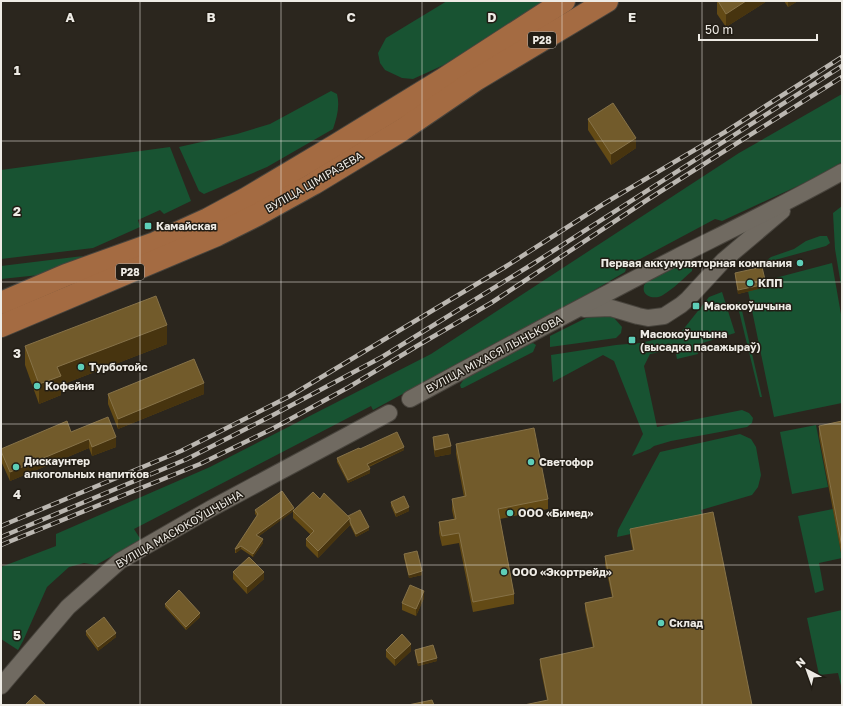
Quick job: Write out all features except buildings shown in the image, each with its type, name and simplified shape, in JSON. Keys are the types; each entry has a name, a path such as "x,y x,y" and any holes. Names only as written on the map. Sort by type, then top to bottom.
{"main road":[{"name":"ВУЛІЦА ЦІМІРАЗЕВА","path":"1,303 66,275 155,243 208,219 247,198 336,145 442,80 564,1"},
{"name":"ВУЛІЦА ЦІМІРАЗЕВА","path":"1,326 217,236 264,211 313,184 402,130 477,79 607,1"}],"street":[{"name":"ВУЛІЦА МІХАСЯ ЛЫНЬКОВА","path":"410,398 577,309 802,195 842,172"},
{"name":"ВУЛІЦА МІХАСЯ ЛЫНЬКОВА","path":"577,309 611,308 648,318 664,316 688,299 724,260 802,195"},
{"path":"611,308 607,302 607,298 612,291"},
{"name":"ВУЛІЦА МАСЮКОЎШЧЫНА","path":"1,686 68,607 120,561 212,508 388,413"}],"green space":[{"path":"447,1 549,1 448,63 413,79 402,78 385,70 380,63 378,53 386,38"},
{"path":"331,91 337,94 338,103 337,116 333,129 267,167 204,194 199,191 179,147 237,134 270,124"},
{"path":"842,94 842,162 813,179 722,221 715,219 627,266 625,272 591,292 373,410 371,406 134,529 141,540 96,565 84,563 69,567 47,587 18,650 1,639 1,567 56,546 56,534 210,467 431,354 739,153"},
{"path":"170,147 191,201 164,214 160,210 138,220 140,227 93,248 1,259 1,170"},
{"path":"842,206 842,291 835,249 833,213"},
{"path":"820,236 827,236 830,243 826,246 775,260 766,261 771,257 794,249 806,241"},
{"path":"83,256 49,274 1,279 1,266"},
{"path":"685,261 692,264 692,271 670,290 657,297 647,295 645,293 644,286 647,281"},
{"path":"832,263 842,320 842,403 774,417 748,291 766,287 764,281"},
{"path":"722,292 735,333 696,345 698,354 677,359 675,349 650,354 644,366 657,427 742,410 749,413 753,418 752,423 747,427 671,441 654,446 632,456 643,434 614,361 603,355 553,382 551,355 616,345 640,343 673,335 682,331 709,297"},
{"path":"740,302 762,397 760,397 737,303"},
{"path":"608,311 622,327 621,333 616,338 550,347 550,336 596,313"},
{"path":"533,343 536,345 533,352 461,388 460,385 464,379"},
{"path":"816,425 828,487 792,494 780,432"},
{"path":"740,434 751,439 756,447 761,475 758,487 752,495 701,510 703,518 617,537 618,530 660,452"},
{"path":"833,509 842,558 819,563 824,590 815,593 798,516"},
{"path":"842,610 842,690 838,673 819,675 807,618"}],"railway":[{"path":"1,526 181,451 290,396 505,267 605,203 725,132 842,57"},
{"path":"1,537 187,459 382,357 531,265 842,66"},
{"path":"1,545 200,464 272,429 349,387 491,303 647,200 842,77"}],"place":[{"name":"Камайская","path":"148,226"},
{"name":"Первая аккумуляторная компания","path":"800,263"},
{"name":"КПП","path":"750,283"},
{"name":"Масюкоўшчына","path":"696,306"},
{"name":"Масюкоўшчына (высадка пасажыраў)","path":"632,340"},
{"name":"Турботойс","path":"81,367"},
{"name":"Кофейня","path":"37,386"},
{"name":"Светофор","path":"531,462"},
{"name":"Дискаунтер алкогольных напитков","path":"16,467"},
{"name":"ООО «Бимед»","path":"510,513"},
{"name":"ООО «Экортрейд»","path":"504,572"},
{"name":"Склад","path":"661,623"}]}
